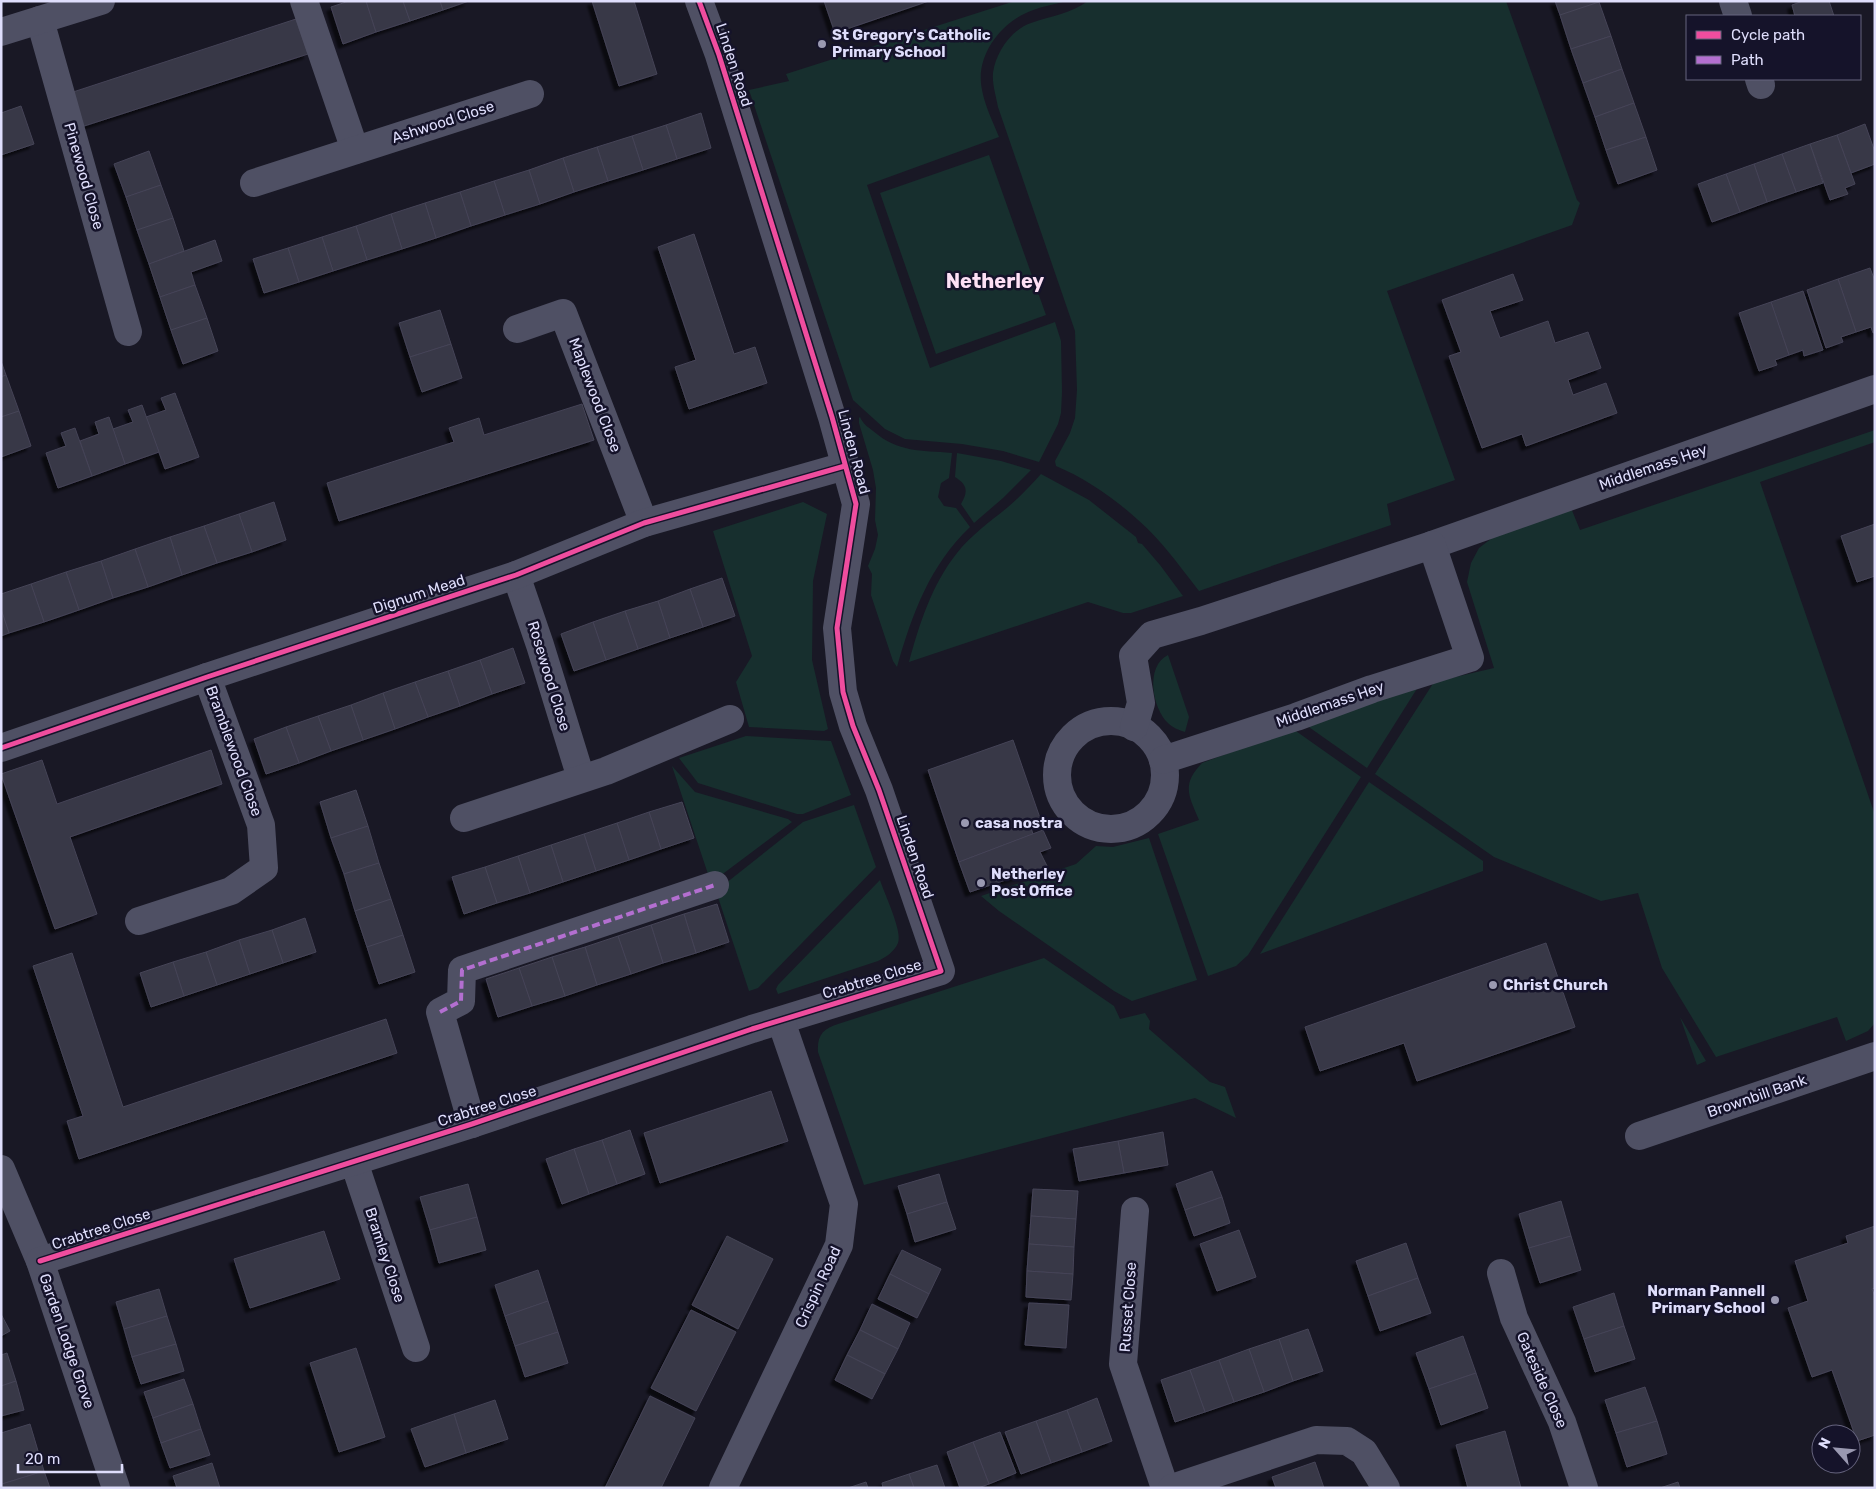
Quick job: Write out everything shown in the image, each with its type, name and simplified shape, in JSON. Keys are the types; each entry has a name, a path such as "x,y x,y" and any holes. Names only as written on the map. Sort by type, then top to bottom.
{"street":[{"path":"1,32 101,1"},
{"path":"304,1 355,150"},
{"name":"Linden Road","path":"699,1 719,54 832,417 856,504 837,628 843,692 853,726 879,790 941,971"},
{"path":"1733,1 1738,15"},
{"name":"Pinewood Close","path":"40,20 128,332"},
{"name":"Ashwood Close","path":"254,183 530,94"},
{"name":"Maplewood Close","path":"517,330 563,313 644,523"},
{"name":"Middlemass Hey","path":"1134,727 1141,703 1133,656 1152,635 1201,621 1432,545 1875,389"},
{"name":"Dignum Mead","path":"1,748 207,677 516,575 644,523 845,466"},
{"name":"Middlemass Hey","path":"1162,760 1470,658 1432,545"},
{"name":"Rosewood Close","path":"516,575 540,644 581,778"},
{"name":"Bramblewood Close","path":"139,921 231,891 264,868 261,825 207,677"},
{"path":"464,818 606,771 730,719"},
{"path":"1108,721 1126,723 1134,727 1141,730 1152,740 1160,752 1165,769 1164,786 1158,802 1148,815 1134,824 1117,829 1100,828 1084,822 1071,811 1061,797 1057,780 1058,762 1065,747 1076,734 1091,724 1108,721"},
{"name":"Crabtree Close","path":"472,1124 440,1012 461,1001 462,970 715,885"},
{"name":"Crabtree Close","path":"40,1261 354,1162 781,1021 941,971"},
{"name":"Crispin Road","path":"723,1488 839,1245 844,1204 781,1021"},
{"name":"Brownbill Bank","path":"1639,1136 1875,1056"},
{"name":"Bramley Close","path":"354,1162 416,1348"},
{"name":"Garden Lodge Grove","path":"1,1169 40,1261 116,1488"},
{"name":"Russet Close","path":"1135,1211 1123,1364 1165,1488"},
{"name":"Gateside Close","path":"1500,1273 1514,1318 1562,1422 1584,1488"},
{"path":"1172,1488 1316,1440 1347,1441 1364,1452 1386,1488"}],"green space":[{"path":"1015,1 1066,1 1035,9 1016,19 998,35 985,55 982,66 982,90 999,137 867,185 930,368 1055,322 1061,341 1061,413 1058,424 1039,462 1003,451 962,444 905,439 885,429 853,400 749,90 789,81 786,74"},
{"path":"1088,1 1506,1 1577,200 1580,203 1572,225 1387,291 1455,480 1387,504 1391,525 1199,591 1170,554 1130,512 1086,481 1056,466 1055,461 1070,433 1075,418 1077,390 1075,331 998,107 993,73 1001,50 1017,31 1031,23 1075,9"},
{"path":"989,155 1046,315 936,354 880,193"},
{"path":"860,417 867,427 901,447 920,451 952,453 949,478 941,483 938,497 944,506 956,508 970,527 944,557 924,591 909,628 897,667 893,661 871,595 872,574 868,566 878,535 875,520 876,488 873,470 859,423"},
{"path":"1875,430 1875,442 1760,482 1875,815 1875,1023 1868,1031 1846,1041 1837,1017 1716,1057 1662,968 1638,893 1601,901 1494,857 1375,774 1434,682 1494,668 1467,582 1471,563 1479,548 1496,535 1571,508 1580,530"},
{"path":"957,453 1001,461 1031,470 974,523 961,504 966,489 955,477"},
{"path":"1041,474 1089,500 1136,537 1138,543 1142,544 1160,565 1183,596 1131,613 1123,613 1088,602 909,662 927,605 948,565 968,540 1012,503"},
{"path":"803,502 827,514 813,581 812,660 828,729 824,731 749,727 736,682 752,656 713,531"},
{"path":"1168,655 1189,717 1185,732 1174,728 1168,723 1162,716 1155,698 1153,688 1156,668 1161,660"},
{"path":"1418,687 1367,768 1306,725"},
{"path":"1293,729 1361,777 1248,955 1236,966 1208,976 1158,834 1199,820 1190,797 1189,784 1195,771 1202,763"},
{"path":"746,736 831,741 851,795 803,814 797,814 698,783 679,758"},
{"path":"672,766 695,792 788,819 792,822 716,879 710,880"},
{"path":"1369,782 1483,861 1483,871 1260,954"},
{"path":"854,805 876,867 758,988 749,991 716,891 803,822"},
{"path":"1149,838 1197,980 1132,1001 1114,991 999,911 981,896 1076,864 1096,846 1113,847"},
{"path":"880,880 898,930 898,943 894,949 878,961 778,994 776,989 778,985"},
{"path":"1044,958 1114,1006 1120,1019 1145,1013 1150,1021 1149,1029 1210,1082 1225,1087 1236,1118 1195,1098 864,1185 818,1052 822,1034 828,1028 838,1024"},
{"path":"1680,1017 1706,1061 1697,1065"}],"building":[{"path":"349,1 366,1 376,32 343,44 331,7"},
{"path":"366,1 403,1 410,21 376,32"},
{"path":"403,1 440,1 443,10 410,21"},
{"path":"440,1 469,1 443,10"},
{"path":"592,1 634,1 657,74 619,86"},
{"path":"824,1 929,1 835,33"},
{"path":"1555,1 1599,1 1599,2 1560,15"},
{"path":"1803,1 1829,1 1834,15 1795,15 1792,5"},
{"path":"1599,2 1611,36 1571,49 1560,15"},
{"path":"296,19 308,54 78,128 67,94"},
{"path":"1611,36 1622,69 1583,83 1571,49"},
{"path":"1622,69 1634,103 1595,117 1583,83"},
{"path":"1634,103 1646,137 1606,150 1595,117"},
{"path":"21,106 34,144 1,155 1,113"},
{"path":"701,113 711,148 677,159 666,125"},
{"path":"1865,124 1875,152 1875,164 1851,173 1837,135"},
{"path":"666,125 677,159 643,170 632,136"},
{"path":"1837,135 1855,184 1845,188 1848,194 1830,200 1810,144"},
{"path":"632,136 643,170 608,181 597,147"},
{"path":"1646,137 1657,170 1618,184 1606,150"},
{"path":"1810,144 1823,183 1796,192 1782,154"},
{"path":"597,147 608,181 574,192 563,158"},
{"path":"149,151 161,185 126,197 114,164"},
{"path":"1782,154 1796,192 1767,202 1754,164"},
{"path":"563,158 574,192 540,204 529,170"},
{"path":"1754,164 1767,202 1740,212 1726,174"},
{"path":"529,170 540,204 505,215 494,181"},
{"path":"1726,174 1740,212 1712,222 1698,184"},
{"path":"494,181 505,215 471,226 460,192"},
{"path":"161,185 173,218 137,230 126,197"},
{"path":"460,192 471,226 436,238 425,203"},
{"path":"425,203 436,238 402,249 391,214"},
{"path":"391,214 402,249 367,260 356,226"},
{"path":"173,218 184,251 149,264 137,230"},
{"path":"356,226 367,260 333,271 322,237"},
{"path":"694,234 734,354 755,347 767,383 689,409 675,367 696,360 658,247"},
{"path":"322,237 333,271 299,282 288,248"},
{"path":"215,240 222,261 191,272 195,285 160,297 149,264"},
{"path":"288,248 299,282 264,293 253,259"},
{"path":"1870,268 1875,281 1875,332 1873,333 1871,327 1856,332 1838,279"},
{"path":"1513,274 1523,300 1490,311 1500,338 1548,321 1555,343 1588,332 1601,368 1568,380 1573,395 1606,383 1617,413 1526,446 1522,434 1482,448 1449,356 1461,352 1442,300"},
{"path":"1838,279 1856,332 1841,337 1843,342 1826,348 1807,290"},
{"path":"195,285 207,318 171,330 160,297"},
{"path":"1803,291 1823,350 1804,356 1803,350 1789,355 1771,302"},
{"path":"1771,302 1789,355 1775,360 1777,365 1759,371 1739,313"},
{"path":"440,310 451,344 410,357 399,323"},
{"path":"207,318 218,351 183,364 171,330"},
{"path":"451,344 462,378 422,392 410,357"},
{"path":"1,361 6,375 1,377"},
{"path":"6,375 19,411 1,417 1,377"},
{"path":"175,393 199,457 165,469 146,417 166,410 161,398"},
{"path":"582,404 594,440 339,521 327,483 454,442 449,428 479,418 484,435"},
{"path":"142,405 159,452 125,464 113,429 133,422 128,410"},
{"path":"19,411 31,446 1,457 1,417"},
{"path":"109,417 125,464 92,476 80,441 99,434 95,422"},
{"path":"75,428 92,476 58,488 46,453 66,446 61,433"},
{"path":"274,502 286,540 252,552 239,514"},
{"path":"239,514 252,552 217,563 204,526"},
{"path":"1875,524 1875,576 1857,582 1841,536"},
{"path":"204,526 217,563 182,575 170,537"},
{"path":"170,537 182,575 148,587 135,549"},
{"path":"135,549 148,587 113,598 101,561"},
{"path":"101,561 113,598 79,610 66,572"},
{"path":"66,572 79,610 44,622 31,584"},
{"path":"722,578 735,616 703,627 690,589"},
{"path":"31,584 44,622 9,633 1,609 1,594"},
{"path":"690,589 703,627 670,638 658,601"},
{"path":"658,601 670,638 638,649 625,611"},
{"path":"1,609 9,633 1,636"},
{"path":"625,611 638,649 606,660 593,622"},
{"path":"593,622 606,660 574,671 561,634"},
{"path":"513,648 525,683 492,694 480,660"},
{"path":"480,660 492,694 460,706 448,671"},
{"path":"448,671 460,706 428,717 415,682"},
{"path":"415,682 428,717 395,729 383,693"},
{"path":"383,693 395,729 363,740 351,705"},
{"path":"351,705 363,740 331,751 318,716"},
{"path":"318,716 331,751 299,763 286,727"},
{"path":"286,727 299,763 266,774 254,739"},
{"path":"1013,740 1040,818 1029,822 1033,834 959,862 928,770"},
{"path":"211,750 222,784 70,837 97,914 55,929 1,774 42,760 57,804"},
{"path":"356,790 368,826 331,838 320,802"},
{"path":"682,802 694,838 661,849 649,812"},
{"path":"649,812 661,849 629,860 617,823"},
{"path":"617,823 629,860 596,871 584,834"},
{"path":"368,826 379,863 344,874 331,838"},
{"path":"1043,830 1051,848 1040,852 1047,866 970,892 959,862"},
{"path":"584,834 596,871 563,882 551,845"},
{"path":"551,845 563,882 530,893 518,856"},
{"path":"518,856 530,893 497,903 485,867"},
{"path":"379,863 391,899 355,911 344,874"},
{"path":"485,867 497,903 464,914 452,877"},
{"path":"391,899 403,935 367,947 355,911"},
{"path":"717,904 729,942 696,953 684,914"},
{"path":"684,914 696,953 663,963 651,925"},
{"path":"305,918 316,952 283,963 272,930"},
{"path":"651,925 663,963 631,974 618,936"},
{"path":"272,930 283,963 250,974 239,940"},
{"path":"403,935 415,972 379,984 367,947"},
{"path":"618,936 631,974 597,985 585,947"},
{"path":"239,940 250,974 217,985 206,952"},
{"name":"Christ Church","path":"1546,943 1575,1027 1417,1081 1404,1043 1320,1071 1305,1027"},
{"path":"585,947 597,985 565,996 552,957"},
{"path":"206,952 217,985 184,996 173,962"},
{"path":"72,953 123,1107 386,1019 397,1053 79,1159 67,1121 83,1116 33,966"},
{"path":"552,957 565,996 532,1006 519,968"},
{"path":"173,962 184,996 151,1007 140,973"},
{"path":"519,968 532,1006 498,1017 486,979"},
{"path":"771,1091 788,1141 660,1183 644,1133"},
{"path":"630,1130 645,1174 617,1184 602,1140"},
{"path":"1163,1132 1168,1165 1124,1173 1118,1141"},
{"path":"602,1140 617,1184 589,1194 574,1149"},
{"path":"1118,1141 1124,1173 1079,1181 1073,1149"},
{"path":"574,1149 589,1194 562,1204 546,1159"},
{"path":"1212,1171 1222,1197 1185,1210 1176,1184"},
{"path":"939,1174 947,1202 907,1214 898,1186"},
{"path":"468,1184 477,1217 430,1230 420,1197"},
{"path":"1033,1189 1078,1191 1076,1219 1031,1216"},
{"path":"1222,1197 1230,1223 1194,1236 1185,1210"},
{"path":"1561,1201 1571,1236 1529,1248 1519,1214"},
{"path":"947,1202 956,1229 915,1242 907,1214"},
{"path":"1031,1216 1076,1219 1074,1247 1029,1244"},
{"path":"477,1217 486,1250 439,1263 430,1230"},
{"path":"1875,1226 1875,1288 1872,1289 1875,1297 1875,1435 1861,1440 1861,1424 1851,1424 1832,1370 1812,1377 1788,1308 1808,1301 1795,1261 1848,1243 1846,1236"},
{"path":"1239,1230 1256,1277 1217,1291 1200,1244"},
{"path":"324,1231 340,1279 250,1308 234,1259"},
{"path":"727,1236 773,1259 738,1329 692,1305"},
{"path":"1571,1236 1581,1270 1540,1283 1529,1248"},
{"path":"1406,1243 1418,1278 1368,1296 1356,1261"},
{"path":"1029,1244 1074,1247 1073,1274 1027,1271"},
{"path":"902,1250 941,1269 929,1294 890,1274"},
{"path":"538,1270 548,1301 505,1316 495,1285"},
{"path":"1027,1271 1073,1274 1071,1300 1026,1297"},
{"path":"890,1274 929,1294 917,1318 878,1299"},
{"path":"1418,1278 1431,1313 1380,1331 1368,1296"},
{"path":"159,1289 167,1316 124,1329 116,1302"},
{"path":"1614,1293 1624,1326 1584,1339 1573,1307"},
{"path":"548,1301 558,1332 515,1346 505,1316"},
{"path":"1029,1303 1069,1305 1066,1348 1025,1345"},
{"path":"872,1304 910,1323 898,1349 860,1330"},
{"path":"691,1310 736,1332 696,1411 651,1388"},
{"path":"1,1314 10,1331 1,1336"},
{"path":"167,1316 176,1344 132,1357 124,1329"},
{"path":"1624,1326 1635,1359 1595,1372 1584,1339"},
{"path":"1308,1329 1323,1371 1293,1381 1279,1339"},
{"path":"860,1330 898,1349 885,1374 847,1355"},
{"path":"558,1332 568,1363 525,1377 515,1346"},
{"path":"1463,1336 1476,1373 1429,1389 1416,1353"},
{"path":"1279,1339 1293,1381 1264,1392 1249,1349"},
{"path":"176,1344 184,1371 141,1384 132,1357"},
{"path":"356,1348 385,1437 339,1452 310,1363"},
{"path":"1249,1349 1264,1392 1234,1402 1219,1360"},
{"path":"7,1353 16,1381 1,1386 1,1355"},
{"path":"847,1355 885,1374 872,1399 835,1380"},
{"path":"1219,1360 1234,1402 1205,1412 1190,1370"},
{"path":"1190,1370 1205,1412 1175,1422 1161,1380"},
{"path":"1476,1373 1488,1408 1441,1425 1429,1389"},
{"path":"184,1379 193,1404 153,1418 144,1392"},
{"path":"16,1381 24,1410 1,1416 1,1386"},
{"path":"1645,1387 1657,1421 1616,1433 1605,1400"},
{"path":"650,1396 695,1418 661,1488 605,1488"},
{"path":"1097,1398 1112,1441 1082,1452 1067,1410"},
{"path":"495,1400 508,1439 466,1453 454,1414"},
{"path":"193,1404 201,1429 161,1443 153,1418"},
{"path":"1067,1410 1082,1452 1051,1463 1036,1421"},
{"path":"454,1414 466,1453 425,1467 411,1429"},
{"path":"1036,1421 1051,1463 1021,1474 1005,1432"},
{"path":"1657,1421 1667,1454 1627,1467 1616,1433"},
{"path":"30,1424 44,1471 2,1484 1,1433"},
{"path":"201,1429 210,1455 170,1468 161,1443"},
{"path":"1505,1431 1521,1488 1468,1488 1456,1445"},
{"path":"1000,1432 1016,1473 989,1484 973,1442"},
{"path":"973,1442 989,1484 978,1488 960,1488 947,1452"},
{"path":"1315,1462 1324,1488 1276,1488 1272,1477"},
{"path":"212,1463 220,1488 177,1488 173,1476"},
{"path":"937,1465 945,1488 914,1488 909,1474"},
{"path":"44,1471 50,1488 3,1488 2,1484"},
{"path":"909,1474 914,1488 883,1488 882,1483"},
{"path":"866,1482 868,1488 848,1488"},
{"path":"1678,1482 1680,1488 1660,1488"}],"marked path":[{"path":"440,1012 461,1001 462,970 715,885"}],"cycle path":[{"path":"40,1261 472,1124 752,1029 941,971 879,790 853,726 843,692 837,628 856,504 832,417 719,55 699,1"},
{"path":"1,748 207,677 516,575 644,523 845,466"}],"place":[{"name":"St Gregory's Catholic Primary School","path":"822,44"},
{"name":"casa nostra","path":"965,823"},
{"name":"Netherley Post Office","path":"981,883"},
{"name":"Christ Church","path":"1493,985"},
{"name":"Norman Pannell Primary School","path":"1775,1300"}],"district":[{"name":"Netherley","path":"995,281"}]}
